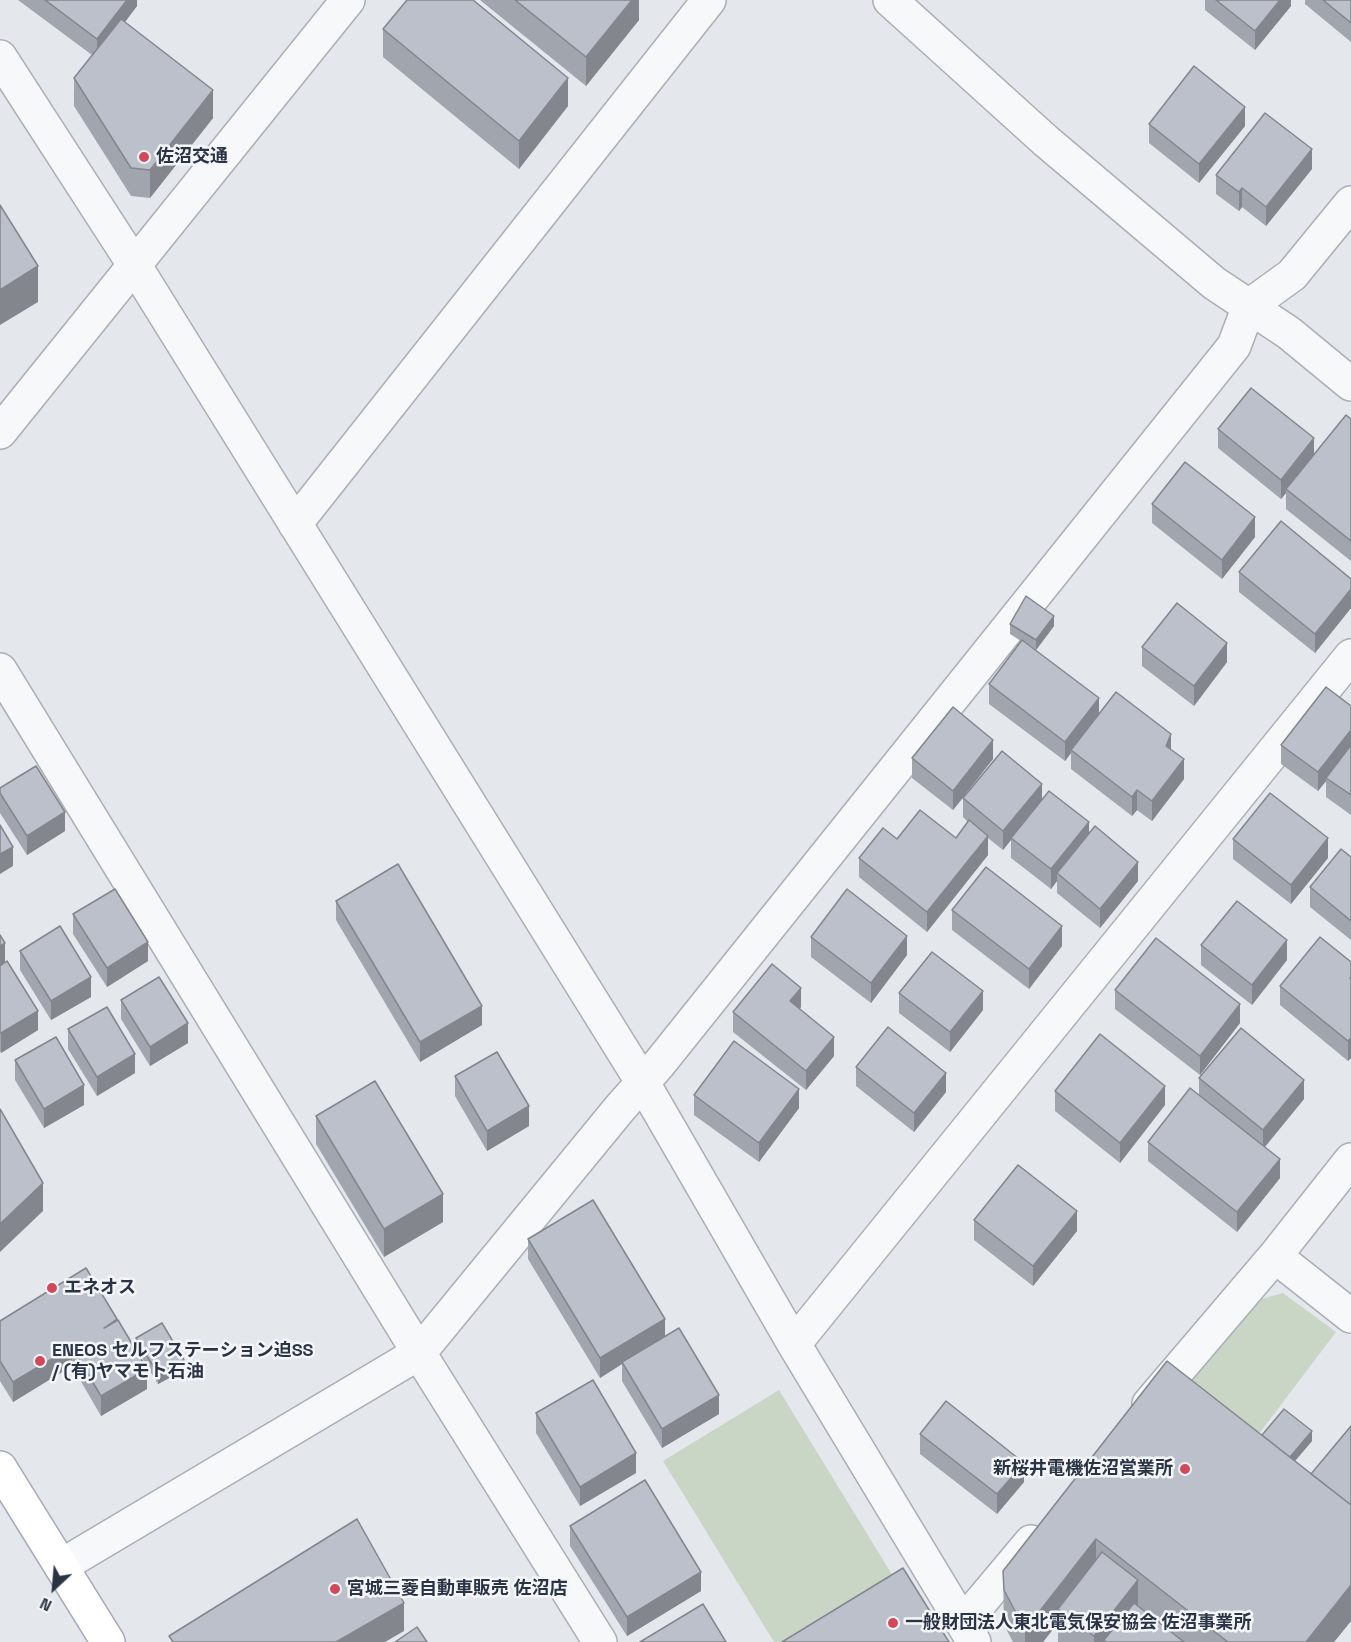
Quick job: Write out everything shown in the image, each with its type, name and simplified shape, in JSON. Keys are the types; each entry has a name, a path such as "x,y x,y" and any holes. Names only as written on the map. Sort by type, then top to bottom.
{"main road":[{"path":"0,1468 108,1642"}],"street":[{"path":"0,432 348,0"},
{"path":"294,524 709,0"},
{"path":"890,0 983,86 1094,183 1214,283 1289,333 1351,384"},
{"path":"0,57 135,266 643,1083 794,1344 969,1632 1053,1516"},
{"path":"61,1566 419,1353 620,1107 643,1083 1234,346 1249,306 1292,275 1351,203"},
{"path":"794,1344 1351,656"},
{"path":"0,670 419,1353 600,1642"},
{"path":"1130,1426 1275,1256 1351,1160"},
{"path":"1275,1256 1351,1316"}],"green space":[{"path":"1283,1293 1336,1332 1249,1447 1174,1388 1251,1302"},
{"path":"779,1390 902,1591 818,1642 774,1642 663,1461"}],"building":[{"path":"45,0 127,0 97,39"},
{"path":"407,0 473,0 568,78 519,141 383,29"},
{"path":"515,0 632,0 586,57"},
{"path":"1216,0 1280,0 1255,31"},
{"path":"1323,0 1351,0 1351,23"},
{"name":"佐沼交通","path":"121,19 213,90 150,170 131,168 74,78"},
{"path":"1194,66 1245,107 1199,164 1149,124"},
{"path":"1265,113 1312,149 1266,207 1242,188 1239,192 1216,175"},
{"path":"0,205 38,266 0,290"},
{"path":"1251,388 1314,438 1281,480 1218,429"},
{"path":"1346,415 1351,419 1351,541 1286,489"},
{"path":"1185,462 1255,517 1222,560 1152,504"},
{"path":"1281,521 1351,579 1351,589 1315,634 1239,572"},
{"path":"1026,596 1054,616 1036,640 1010,624"},
{"path":"1177,603 1227,643 1194,686 1142,647"},
{"path":"1022,640 1099,698 1065,742 989,684"},
{"path":"1326,687 1351,706 1351,730 1318,772 1281,745"},
{"path":"1116,692 1171,734 1166,746 1184,759 1152,801 1137,790 1132,797 1071,750"},
{"path":"953,707 993,740 953,791 912,758"},
{"path":"1351,745 1351,795 1326,778"},
{"path":"1002,751 1042,784 1003,831 963,798"},
{"path":"36,766 65,812 27,836 0,793 0,788"},
{"path":"1049,791 1089,822 1051,869 1011,838"},
{"path":"1270,793 1328,838 1291,885 1233,839"},
{"path":"920,810 956,838 969,820 988,836 927,912 859,858 883,828 897,839"},
{"path":"0,825 13,847 0,854"},
{"path":"1095,826 1138,862 1100,909 1057,873"},
{"path":"1341,849 1351,857 1351,921 1310,887"},
{"path":"398,864 482,1006 420,1042 336,901"},
{"path":"986,867 1062,926 1029,969 952,910"},
{"path":"115,889 148,942 107,968 73,914"},
{"path":"847,889 907,936 871,983 811,937"},
{"path":"1237,901 1287,940 1252,985 1201,945"},
{"path":"60,926 91,977 51,1001 20,951"},
{"path":"0,935 5,943 0,946"},
{"path":"1320,937 1351,962 1351,1038 1348,1041 1280,986"},
{"path":"1156,938 1240,1004 1200,1056 1115,990"},
{"path":"932,952 983,991 950,1032 899,993"},
{"path":"7,961 38,1011 1,1033 0,966"},
{"path":"772,964 801,988 790,1001 834,1037 806,1071 733,1012"},
{"path":"159,977 188,1023 150,1047 121,1000"},
{"path":"107,1007 135,1054 97,1077 68,1029"},
{"path":"888,1027 946,1073 914,1113 856,1067"},
{"path":"1241,1028 1304,1080 1263,1130 1199,1078"},
{"path":"1100,1034 1165,1086 1120,1143 1055,1091"},
{"path":"56,1037 84,1085 44,1109 15,1060"},
{"path":"734,1041 799,1089 759,1143 694,1095"},
{"path":"497,1052 529,1106 487,1131 455,1076"},
{"path":"375,1081 443,1194 384,1229 316,1116"},
{"path":"1190,1088 1280,1159 1237,1212 1148,1142"},
{"path":"0,1109 43,1183 0,1224"},
{"path":"1018,1165 1077,1211 1033,1266 974,1220"},
{"path":"593,1200 665,1319 600,1358 528,1239"},
{"path":"86,1268 117,1319 104,1328 118,1320 147,1369 101,1396 72,1347 13,1382 0,1361 0,1321"},
{"path":"162,1323 184,1360 158,1374 136,1338"},
{"path":"679,1328 719,1395 662,1429 622,1362"},
{"name":"新桜井電機佐沼営業所","path":"1167,1361 1351,1505 1351,1585 1306,1642 1228,1642 1096,1539 1025,1630 1004,1590 1003,1571"},
{"path":"593,1380 636,1453 580,1487 536,1413"},
{"path":"946,1401 1024,1463 997,1494 920,1434"},
{"path":"1284,1409 1312,1431 1290,1457 1262,1435"},
{"path":"1351,1426 1351,1505 1311,1474"},
{"path":"645,1480 701,1572 627,1617 570,1526"},
{"path":"357,1519 404,1603 336,1642 173,1642 169,1636"},
{"path":"1102,1552 1138,1580 1094,1636 1058,1609"},
{"path":"903,1568 949,1642 782,1642"},
{"path":"1134,1603 1184,1642 1106,1642 1104,1640"},
{"path":"703,1604 726,1642 640,1642"},
{"path":"417,1627 427,1642 395,1642"}],"place":[{"name":"佐沼交通","path":"144,157"},
{"name":"エネオス","path":"52,1288"},
{"name":"ENEOS セルフステーション迫SS / (有)ヤマモト石油","path":"40,1361"},
{"name":"新桜井電機佐沼営業所","path":"1185,1469"},
{"name":"宮城三菱自動車販売 佐沼店","path":"335,1589"},
{"name":"一般財団法人東北電気保安協会 佐沼事業所","path":"893,1623"}]}
